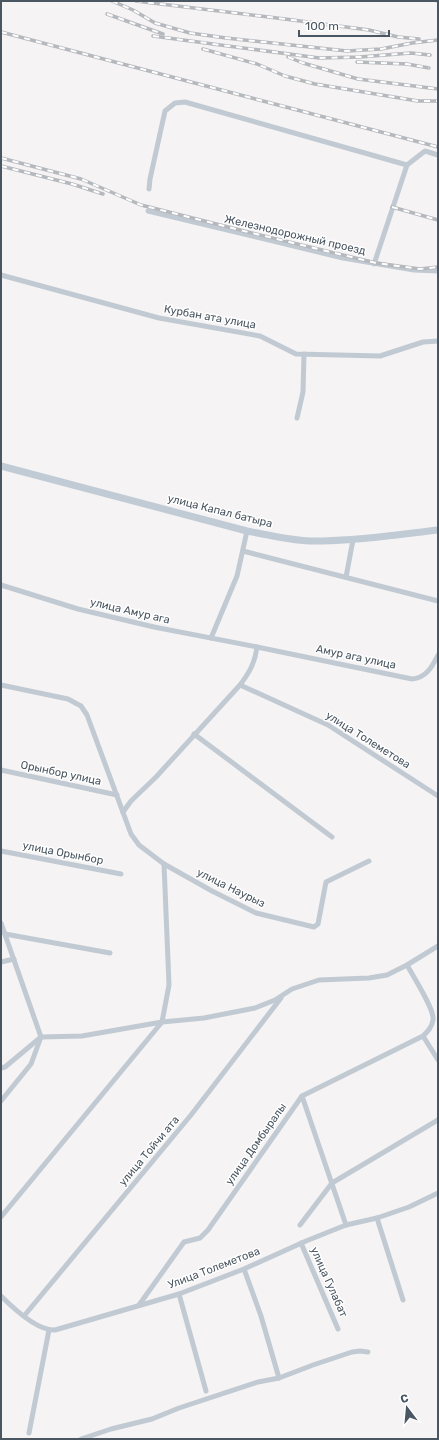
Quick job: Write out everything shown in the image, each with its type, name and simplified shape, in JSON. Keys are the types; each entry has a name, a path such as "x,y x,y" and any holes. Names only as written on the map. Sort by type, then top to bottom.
{"main road":[{"name":"улица Капал батыра","path":"1,466 247,531 288,539 353,540 438,530"}],"street":[{"path":"149,189 165,111 175,103 185,102 407,165"},
{"path":"374,264 407,165 425,151 438,155"},
{"name":"Железнодорожный проезд","path":"148,211 343,258 414,270 438,271"},
{"name":"Курбан ата улица","path":"1,275 158,318 260,336 296,354 380,356 423,342 438,341"},
{"path":"298,418 303,392 304,354"},
{"path":"211,638 237,576 247,531"},
{"path":"346,577 353,540"},
{"path":"243,551 438,601"},
{"name":"улица Амур ага","path":"1,585 86,611 154,627 257,647"},
{"path":"123,812 240,686 252,668 256,658 257,647"},
{"name":"Амур ага улица","path":"257,647 412,680 419,679 427,674 438,655"},
{"name":"улица Наурыз","path":"1,685 68,699 81,706 86,715 131,834 139,844 164,864 212,891 256,913 314,927 318,924 326,882 369,860"},
{"name":"улица Толеметова","path":"240,686 328,724 438,796"},
{"path":"194,734 332,837"},
{"name":"Орынбор улица","path":"1,770 117,795"},
{"name":"улица Орынбор","path":"1,851 121,874"},
{"path":"1,1217 162,1022 169,985 164,864"},
{"path":"1,923 41,1037 31,1064 1,1101"},
{"path":"5,934 110,952"},
{"path":"1,1068 5,1067 41,1037 82,1036 162,1022 204,1018 255,1008 275,1000 292,989 319,980 387,975 438,946"},
{"path":"1,962 14,959"},
{"path":"406,965 431,1008 434,1018 431,1027 423,1036 438,1060"},
{"name":"улица Тойчи ата","path":"24,1316 191,1115 284,994"},
{"name":"улица Домбыралы","path":"139,1305 184,1242 200,1238 208,1230 302,1096 423,1036"},
{"path":"302,1096 346,1225"},
{"path":"300,1225 332,1183 438,1120"},
{"name":"Улица Толеметова","path":"49,1330 54,1330 179,1294 244,1269 301,1243 346,1225 378,1218 409,1207 438,1193"},
{"path":"378,1218 404,1300"},
{"name":"улица Гулабат","path":"301,1243 338,1329"},
{"path":"244,1269 261,1316 279,1378"},
{"path":"179,1294 206,1391"},
{"path":"1,1296 18,1312 49,1330 29,1433"},
{"path":"81,1439 111,1429 152,1419 179,1408 258,1382 279,1378 352,1352 368,1352"}],"railway":[{"path":"112,1 133,10 155,23 190,33 226,38 347,51 381,49 438,40"},
{"path":"136,1 369,30 398,37 419,39"},
{"path":"107,14 163,34"},
{"path":"1,32 438,147"},
{"path":"153,36 319,58 360,57 411,53 430,55"},
{"path":"203,49 257,64 285,76 315,84 418,101 438,101"},
{"path":"288,57 303,63 358,79 438,89"},
{"path":"357,62 407,64 429,68"},
{"path":"1,158 81,179 141,205 248,232 376,263 420,269 438,267"},
{"path":"1,166 72,184 103,194"},
{"path":"392,207 438,220"}]}
